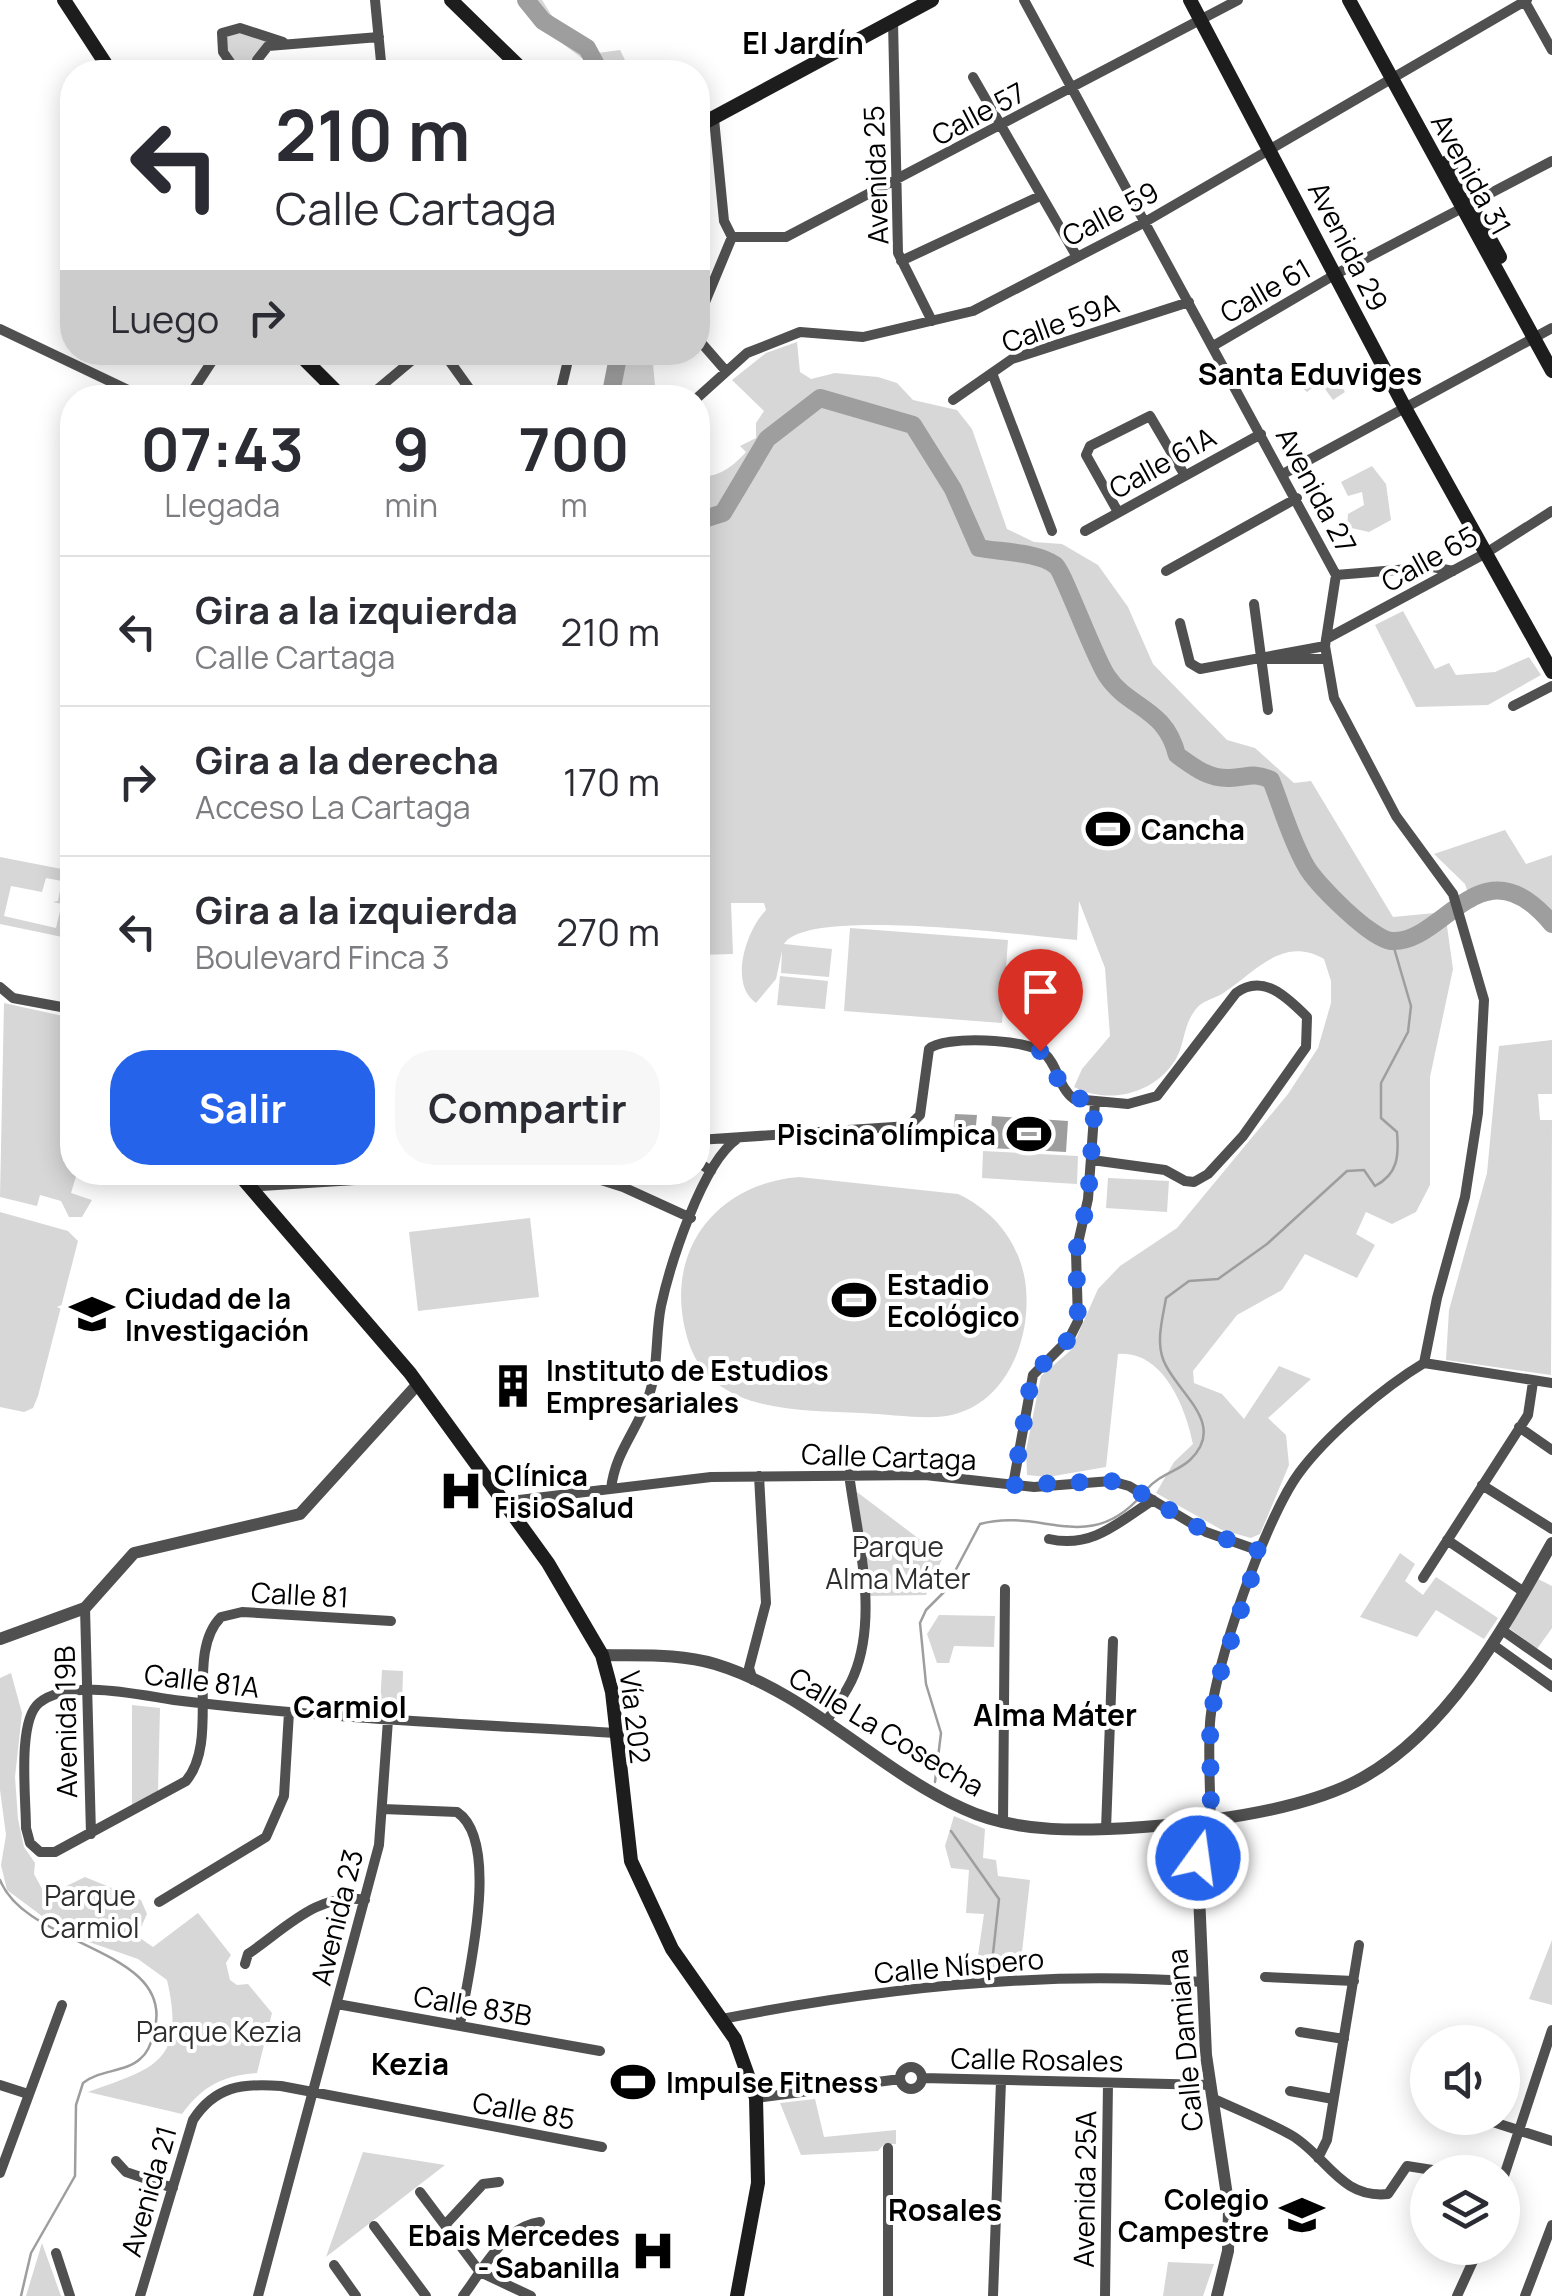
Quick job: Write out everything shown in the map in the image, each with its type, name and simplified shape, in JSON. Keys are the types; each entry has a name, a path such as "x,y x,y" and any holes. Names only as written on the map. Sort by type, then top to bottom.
{"main road":[{"path":"451,0 513,60"},
{"path":"710,120 932,0"},
{"name":"Avenida 29","path":"1190,0 1405,408 1552,672"},
{"name":"Avenida 31","path":"1348,0 1552,354"},
{"name":"Avenida 31","path":"1357,0 1396,79"},
{"path":"64,4 103,60"},
{"name":"Avenida 31","path":"1542,333 1552,371"},
{"path":"311,365 330,385"},
{"name":"Vía 202","path":"248,1187 417,1385 565,1589 602,1655 616,1733 625,1836 636,1874 668,1942 748,2064 756,2098 758,2184 737,2296"}],"street":[{"path":"375,0 381,60"},
{"name":"Avenida 27","path":"1024,0 1336,574 1326,648"},
{"name":"Calle 57","path":"732,237 786,237 1001,128 1238,0"},
{"path":"1525,0 1552,50"},
{"name":"Calle 59","path":"710,385 746,353 800,332 863,337 973,312 1145,222 1396,79 1525,0"},
{"name":"Avenida 25","path":"892,21 901,261 932,321"},
{"path":"229,60 223,52 222,34 240,28 284,42"},
{"path":"259,60 264,49 284,42 379,37"},
{"path":"972,77 1077,257"},
{"path":"710,290 732,237 724,221 714,118"},
{"name":"Calle 61","path":"1213,346 1336,274 1552,161"},
{"path":"901,261 1040,196"},
{"name":"Calle 59A","path":"953,400 1012,359 1189,302"},
{"path":"0,329 60,357"},
{"path":"1284,474 1542,333"},
{"path":"710,353 724,370"},
{"path":"76,365 118,385"},
{"path":"383,385 407,365"},
{"path":"992,373 1052,531"},
{"path":"1118,512 1086,455 1090,446 1146,417 1154,418 1184,474"},
{"name":"Calle 61A","path":"1085,531 1261,434"},
{"path":"1166,570 1297,498"},
{"name":"Calle 65","path":"1180,622 1190,663 1200,669 1262,659 1271,653 1326,648 1552,511"},
{"path":"1336,574 1434,567 1454,571"},
{"path":"1254,604 1268,710"},
{"path":"1326,648 1334,698 1396,816 1453,894 1484,1000 1478,1113 1465,1198 1437,1298 1424,1363"},
{"path":"1513,706 1552,686"},
{"path":"710,1139 909,1126 920,1116 929,1049 949,1040 1030,1045 1046,1054 1069,1096 1095,1102 1150,1102 1236,993 1251,983 1267,985 1307,1017 1306,1047 1243,1136 1208,1174 1184,1182 1165,1170 1092,1160"},
{"path":"0,987 12,998 60,1007"},
{"path":"1013,1485 1032,1375 1069,1339 1078,1321 1076,1252 1092,1160 1095,1102"},
{"path":"711,1171 728,1146 743,1137"},
{"path":"248,1187 279,1185"},
{"path":"616,1185 691,1218"},
{"path":"611,1489 614,1463 648,1398 661,1305 705,1185"},
{"path":"1552,1384 1424,1363 1391,1385 1302,1469 1260,1551 1214,1703 1211,1822 1316,1795 1363,1778 1414,1739 1502,1630 1552,1543"},
{"path":"1423,1578 1519,1427 1531,1404 1533,1382"},
{"path":"0,1639 85,1608 134,1553 300,1514 417,1385"},
{"path":"1519,1427 1552,1450"},
{"path":"826,1722 854,1675 864,1633 864,1592 849,1474"},
{"name":"Calle Cartaga","path":"502,1502 711,1477 926,1475 1013,1485 1111,1481 1153,1500 1206,1532 1260,1551"},
{"path":"753,1680 749,1668 766,1603 759,1476"},
{"path":"1482,1486 1552,1528"},
{"path":"1049,1538 1068,1543 1090,1540 1153,1500"},
{"path":"1447,1540 1524,1592"},
{"path":"1003,1823 1006,1589"},
{"name":"Avenida 19B","path":"85,1608 91,1834"},
{"name":"Calle 81","path":"204,1703 211,1626 220,1616 242,1612 392,1621"},
{"path":"1502,1630 1552,1666"},
{"path":"1106,1830 1113,1641"},
{"path":"1492,1644 1552,1687"},
{"path":"718,1664 740,1664 754,1650"},
{"name":"Calle La Cosecha","path":"602,1655 687,1657 718,1664 826,1722 960,1808 1003,1823 1106,1830 1211,1822"},
{"name":"Calle 81A","path":"91,1834 55,1852 34,1849 26,1828 26,1736 31,1712 47,1698 87,1689 289,1712 616,1733"},
{"path":"91,1834 175,1788 194,1772 204,1703"},
{"path":"159,1902 266,1837 284,1796 289,1712"},
{"name":"Avenida 23","path":"258,2296 365,1900 383,1809 388,1720"},
{"path":"383,1809 443,1809 457,1812 472,1825 477,1848 477,1932 460,2025"},
{"name":"Calle Damiana","path":"1211,1822 1198,1858 1201,1982 1230,2231 1218,2296"},
{"path":"245,1964 248,1954 326,1900 344,1896 365,1900"},
{"path":"1318,2158 1327,2140 1358,1945"},
{"path":"1266,1977 1354,1981"},
{"name":"Calle Níspero","path":"722,2019 820,2000 984,1983 1102,1978 1201,1982"},
{"name":"Calle 83B","path":"337,2004 600,2052"},
{"path":"0,2173 62,2005"},
{"path":"1552,2030 1520,2130 1552,2141"},
{"path":"1300,2032 1344,2039"},
{"name":"Calle Rosales","path":"756,2098 900,2078 902,2086 913,2089 922,2078 1108,2083 1211,2091"},
{"path":"993,2296 1000,2081"},
{"name":"Avenida 25A","path":"1105,2296 1108,2083"},
{"path":"0,2085 28,2094"},
{"name":"Calle 85","path":"205,2101 238,2085 281,2086 602,2147"},
{"path":"1211,2091 1295,2137 1328,2172 1348,2185 1382,2195 1393,2190 1403,2167 1410,2168"},
{"path":"1290,2091 1334,2099"},
{"name":"Avenida 21","path":"140,2296 193,2120 205,2101"},
{"path":"888,2148 888,2296"},
{"path":"116,2161 126,2172 173,2188"},
{"path":"445,2226 483,2184 499,2182"},
{"path":"420,2192 480,2272 531,2296"},
{"path":"463,2296 510,2234 523,2224 540,2222"},
{"path":"1525,2296 1552,2224"},
{"path":"374,2226 426,2296"},
{"path":"56,2254 70,2296"},
{"path":"334,2265 356,2296"},
{"path":"1457,2296 1471,2265"}],"green space":[{"path":"520,0 542,0 554,19 598,53 620,50 625,60 584,60 539,26"},
{"path":"261,32 269,46 261,60 228,60 222,33"},
{"path":"797,342 800,372 811,379 835,373 878,377 897,383 913,400 957,410 972,429 1007,529 1034,542 1062,544 1098,565 1128,607 1153,664 1227,740 1255,748 1294,783 1311,781 1393,917 1445,912 1453,969 1430,1077 1430,1185 1416,1212 1392,1224 1366,1212 1356,1234 1375,1245 1357,1278 1305,1254 1282,1290 1237,1315 1193,1371 1194,1383 1222,1394 1244,1419 1279,1366 1311,1379 1268,1418 1286,1435 1289,1465 1260,1534 1251,1538 1222,1530 1156,1493 1174,1462 1193,1444 1185,1414 1170,1384 1148,1361 1134,1355 1118,1354 1106,1467 1048,1477 1027,1475 1026,1451 1041,1376 1071,1350 1098,1289 1120,1266 1177,1228 1288,1094 1318,1048 1331,1003 1331,981 1324,959 1295,951 1258,967 1196,1009 1176,1059 1156,1081 1130,1093 1102,1095 1074,1087 1082,1069 1110,1036 1105,968 1079,901 1077,940 921,926 832,927 801,933 784,944 832,949 829,977 781,973 782,951 776,979 756,1003 743,983 743,956 752,930 766,910 764,903 731,903 733,954 710,955 710,475 730,467 746,452 740,446 756,438 756,423 764,411 732,380 766,353"},
{"path":"1318,364 1324,377 1332,370 1345,392 1333,400 1320,382 1307,392 1299,385 1291,389 1288,383"},
{"path":"616,365 653,365 655,385 612,385"},
{"path":"1372,466 1386,484 1391,520 1369,532 1347,527 1348,514 1364,505 1362,492 1348,496 1341,482"},
{"path":"1403,611 1435,669 1449,663 1456,675 1495,672 1529,657 1541,675 1488,705 1416,707 1375,625"},
{"path":"1505,830 1526,864 1552,855 1552,933 1525,904 1488,896 1473,908 1465,884 1434,854"},
{"path":"0,857 60,869 60,881 46,878 42,892 11,886 4,916 56,928 60,911 60,936 0,924"},
{"path":"850,928 1008,940 1002,1023 844,1011"},
{"path":"1037,965 1055,966 1055,985 1076,985 1076,1005 1054,1004 1053,1022 1035,1022"},
{"path":"780,976 828,981 825,1009 777,1005"},
{"path":"4,1003 60,1015 60,1185 73,1185 71,1193 92,1200 82,1217 69,1217 61,1201 40,1195 37,1206 0,1197"},
{"path":"1552,1040 1552,1094 1538,1094 1540,1120 1552,1120 1551,1375 1446,1360 1449,1310 1487,1173 1499,1046"},
{"path":"983,1151 1078,1156 1077,1184 982,1178"},
{"name":"Estadio Ecológico","path":"799,1177 958,1194 983,1209 1002,1229 1022,1266 1027,1302 1025,1325 1010,1369 981,1402 961,1412 937,1417 783,1408 734,1394 714,1381 698,1362 687,1337 681,1306 682,1278 689,1251 702,1228 742,1193 769,1182"},
{"path":"1108,1178 1169,1181 1167,1212 1106,1208"},
{"path":"0,1212 68,1231 78,1241 38,1396 33,1408 24,1412 0,1407"},
{"path":"530,1218 539,1297 418,1311 409,1232"},
{"name":"Parque Alma Máter","path":"857,1492 943,1557 926,1595 870,1596"},
{"path":"1400,1553 1415,1564 1405,1581 1423,1595 1436,1577 1498,1618 1484,1639 1436,1610 1417,1637 1360,1617"},
{"path":"1538,1579 1552,1586 1552,1628 1537,1649 1509,1628"},
{"path":"939,1615 995,1616 994,1647 954,1646 949,1663 937,1663 927,1634"},
{"path":"382,1670 403,1671 402,1707 380,1706"},
{"name":"Parque Kezia","path":"11,1673 22,1713 15,1777 18,1819 24,1847 35,1863 34,1874 46,1896 85,1877 141,1900 147,1914 137,1936 153,1947 198,1913 231,1955 226,1963 230,1980 237,1985 248,1984 272,2013 257,2073 214,2084 182,2114 88,2092 131,2076 160,2058 172,2029 167,1980 138,1959 66,1934 7,1890 1,1865 6,1835 0,1790 0,1678"},
{"path":"132,1705 160,1708 158,1791 132,1806"},
{"path":"954,1816 985,1829 983,1858 996,1860 998,1876 1030,1880 1020,1970 976,1969 984,1914 966,1913 969,1870 951,1868 945,1846"},
{"path":"1552,1940 1552,2005 1529,1999"},
{"path":"815,2099 824,2137 896,2130 896,2144 884,2144 878,2151 801,2155 780,2103"},
{"path":"363,2152 445,2165 326,2257"},
{"path":"42,2243 61,2296 26,2296"},
{"path":"1168,2262 1214,2264 1203,2296 1163,2296"}],"shaded area":[{"path":"955,1114 977,1115 974,1146 952,1145"},
{"name":"Piscina olímpica","path":"992,1116 1068,1121 1066,1152 990,1148"}],"waterway":[{"path":"526,0 543,21 587,48 594,60"},
{"path":"613,385 616,365"},
{"path":"710,517 723,513 767,439 820,398 913,425 953,489 979,548 1029,555 1055,565 1101,666 1116,687 1164,727 1177,755 1195,768 1222,778 1255,776 1271,780 1306,866 1358,921 1391,941 1410,938 1465,902 1484,893 1504,891 1527,900 1552,924"},
{"path":"1146,1490 1190,1460 1204,1433 1195,1408 1169,1371 1161,1352 1166,1298 1189,1281 1218,1279 1267,1244 1347,1171 1364,1170 1375,1186 1393,1170 1397,1132 1381,1118 1381,1083 1408,1032 1411,1006 1392,941"},
{"path":"935,1782 941,1733 926,1684 920,1623 926,1610 944,1592 980,1524 1003,1520 1083,1527 1121,1514 1141,1496"},
{"path":"951,1831 999,1899 992,1963"},
{"path":"0,1880 15,1903 39,1921 123,1965 144,1982 155,2004 154,2032 143,2056 83,2083 76,2105 75,2176 31,2253 21,2296"}],"place":[{"name":"Cancha","path":"1108,829"},
{"name":"Piscina olímpica","path":"1029,1134"},
{"name":"Estadio Ecológico","path":"854,1300"},
{"name":"Ciudad de la Investigación","path":"92,1314"},
{"name":"Instituto de Estudios Empresariales","path":"513,1386"},
{"name":"Clínica FisioSalud","path":"461,1491"},
{"name":"Impulse Fitness","path":"633,2082"},
{"name":"Colegio Campestre","path":"1302,2215"},
{"name":"Ebais Mercedes - Sabanilla","path":"653,2251"}],"district":[{"name":"El Jardín","path":"803,42"},
{"name":"Santa Eduviges","path":"1310,373"},
{"name":"Carmiol","path":"350,1706"},
{"name":"Alma Máter","path":"1055,1714"},
{"name":"Kezia","path":"410,2063"},
{"name":"Rosales","path":"945,2209"}],"route":[{"path":"1040,1051 1046,1054 1069,1096 1095,1102 1092,1160 1076,1252 1078,1321 1069,1339 1032,1375 1013,1485 1111,1481 1129,1486 1206,1532 1260,1551 1217,1684 1210,1722 1211,1822 1198,1858"}],"park label":[{"name":"Parque Carmiol","path":"90,1911"}]}
